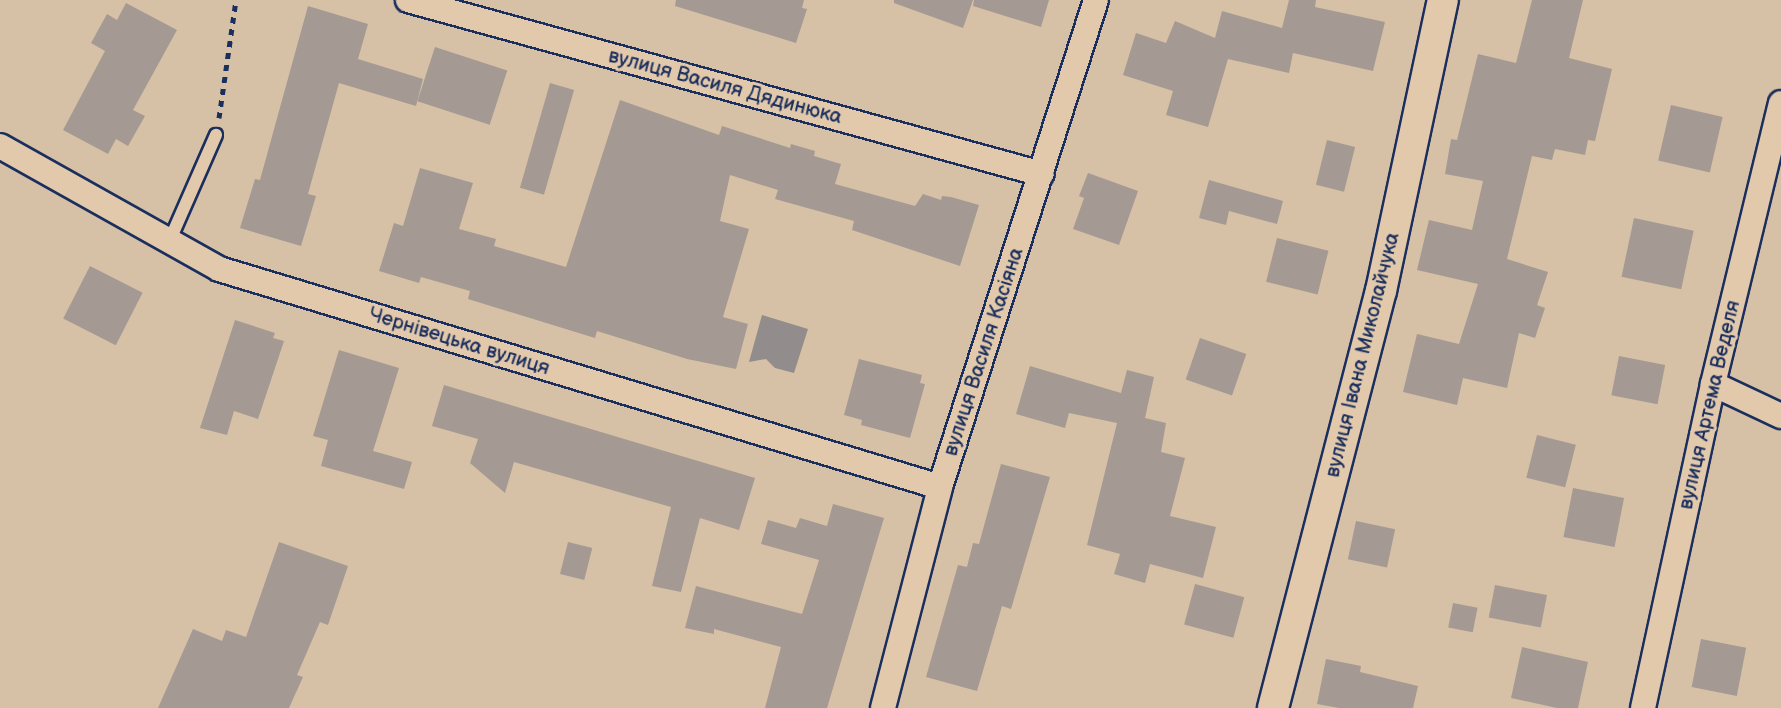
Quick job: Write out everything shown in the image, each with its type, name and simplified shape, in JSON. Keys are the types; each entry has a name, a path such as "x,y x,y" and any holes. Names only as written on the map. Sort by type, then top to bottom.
{"street":[{"name":"вулиця Василя Дядинюка","path":"408,0 1042,174"},
{"name":"вулиця Василя Касіяна","path":"883,708 940,487 1096,0"},
{"name":"вулиця Івана Миколайчука","path":"1273,708 1381,291 1443,0"},
{"name":"вулиця Артема Веделя","path":"1643,708 1713,384 1781,103"},
{"name":"Чернівецька вулиця","path":"0,146 219,269 940,487"},
{"path":"1713,384 1781,416"}],"lane":[{"path":"169,242 216,135"}],"path":[{"path":"216,135 236,0"}],"shaded area":[{"path":"762,315 808,329 794,373 775,368 766,359 749,362"}],"building":[{"path":"676,0 804,0 802,8 807,9 796,43 675,6"},
{"path":"894,0 973,0 963,28 894,3"},
{"path":"974,0 1049,0 1041,27 973,6"},
{"path":"1289,0 1316,0 1315,7 1385,22 1373,71 1293,53 1289,73 1228,59 1208,127 1166,115 1173,91 1123,75 1136,33 1166,43 1175,21 1215,38 1222,11 1282,28"},
{"path":"1532,0 1583,0 1569,58 1612,69 1595,141 1588,140 1585,155 1555,149 1552,160 1532,156 1507,259 1548,272 1537,305 1545,308 1535,338 1519,333 1507,388 1463,378 1457,405 1403,392 1417,334 1459,344 1478,284 1417,270 1429,220 1472,230 1483,181 1445,174 1451,139 1457,140 1478,54 1516,63"},
{"path":"126,3 177,30 133,110 145,116 128,146 116,139 108,154 63,130 105,51 91,43 107,14 117,20"},
{"path":"308,6 368,24 358,59 423,79 416,106 339,83 308,194 316,196 301,246 240,228 255,179 260,180"},
{"path":"435,47 507,70 490,125 417,101"},
{"path":"550,83 574,90 544,195 520,188"},
{"path":"620,100 719,135 722,126 790,148 791,144 815,151 814,156 841,164 835,184 915,206 923,194 941,200 942,196 951,197 979,205 960,266 852,230 854,221 775,199 778,190 730,175 720,221 749,229 723,317 748,324 736,369 687,359 597,331 595,338 468,299 470,291 421,277 419,283 379,271 394,223 403,226 420,168 473,183 459,229 496,239 494,246 566,267"},
{"path":"1671,105 1723,117 1710,172 1658,161"},
{"path":"1327,140 1355,147 1344,192 1316,185"},
{"path":"1088,173 1138,191 1119,245 1073,229 1084,198 1079,196"},
{"path":"1209,180 1283,201 1277,224 1229,211 1226,225 1199,218"},
{"path":"1634,218 1694,231 1681,289 1622,277"},
{"path":"1277,238 1328,251 1318,294 1266,282"},
{"path":"90,266 143,293 116,345 63,319"},
{"path":"235,320 275,333 273,338 284,341 258,419 234,411 227,435 200,428"},
{"path":"1200,338 1246,354 1232,396 1186,380"},
{"path":"339,350 399,368 373,451 412,462 404,489 321,466 328,440 313,436"},
{"path":"1619,356 1665,365 1658,404 1611,395"},
{"path":"859,359 922,375 920,383 925,384 910,438 861,425 862,420 844,415"},
{"path":"1030,366 1121,393 1127,370 1154,377 1145,418 1166,423 1161,452 1185,458 1170,516 1216,527 1203,578 1150,564 1145,583 1114,574 1120,554 1087,545 1117,423 1069,413 1065,428 1016,414"},
{"path":"444,385 755,478 739,530 700,518 681,592 652,586 671,507 514,462 505,493 470,463 478,439 432,426"},
{"path":"1537,435 1576,445 1565,487 1526,478"},
{"path":"1001,464 1050,477 1011,609 1002,606 977,691 926,677 958,565 967,567 973,543 979,544"},
{"path":"1573,488 1624,498 1615,547 1563,537"},
{"path":"833,504 884,518 827,708 765,708 781,647 714,629 714,634 685,628 696,586 802,614 819,560 761,544 768,520 796,528 800,518 827,526"},
{"path":"1356,521 1395,529 1387,567 1348,559"},
{"path":"279,542 348,566 328,625 320,622 297,675 303,677 289,708 158,708 193,629 222,641 226,630 246,637"},
{"path":"568,542 592,548 584,580 560,574"},
{"path":"1195,584 1244,597 1233,638 1184,625"},
{"path":"1495,585 1547,595 1541,628 1489,617"},
{"path":"1453,603 1478,608 1473,632 1448,628"},
{"path":"1701,639 1746,648 1737,696 1692,687"},
{"path":"1522,647 1588,662 1578,708 1557,708 1511,698"},
{"path":"1326,659 1361,666 1360,672 1418,686 1413,708 1339,708 1317,704"}]}
